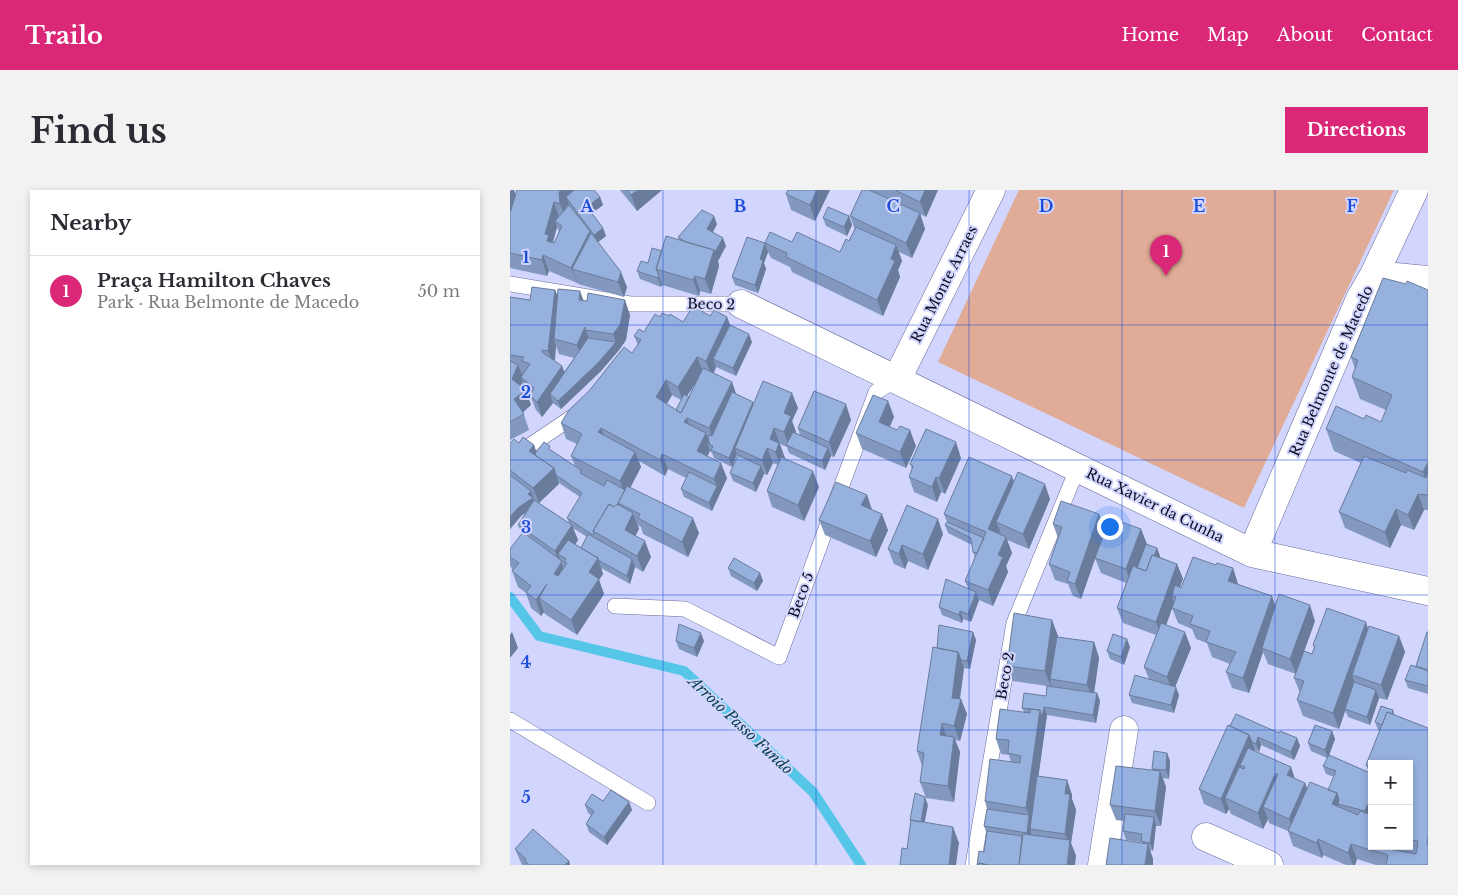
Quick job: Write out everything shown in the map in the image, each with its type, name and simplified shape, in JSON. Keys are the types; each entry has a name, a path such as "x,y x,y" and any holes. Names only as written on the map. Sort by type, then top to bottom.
{"street":[{"name":"Rua Monte Arraes","path":"897,379 991,190"},
{"name":"Rua Belmonte de Macedo","path":"1252,553 1360,299 1374,275 1414,190"},
{"path":"1374,275 1428,280"},
{"name":"Beco 2","path":"741,304 897,379"},
{"name":"Rua Xavier da Cunha","path":"897,379 1252,553 1428,591"},
{"path":"1102,865 1124,730"},
{"path":"1206,837 1269,865"}],"lane":[{"name":"Beco 2","path":"510,284 630,304 741,304"},
{"path":"663,319 675,303"},
{"name":"Beco 5","path":"615,606 685,609 779,657 876,392 897,379"},
{"path":"510,459 594,403"},
{"name":"Beco 2","path":"973,865 1014,623 1078,467"},
{"path":"510,720 648,803"}],"shaded area":[{"path":"1019,190 1394,190 1244,508 938,362"}],"building":[{"path":"517,190 562,190 559,192 560,204 554,202 545,234 549,235 547,241 554,243 562,226 555,221 569,205 590,231 571,268 543,255 542,260 510,253 510,213"},
{"path":"574,190 594,190 600,197 587,207 603,228 594,235 566,197"},
{"path":"627,190 638,190 631,195"},
{"path":"788,190 817,190 810,205 786,194"},
{"path":"862,190 869,190 920,213 906,243 850,216"},
{"path":"895,190 925,190 920,202"},
{"path":"828,207 849,216 844,227 823,218"},
{"path":"702,210 714,216 707,229 723,238 715,252 714,250 686,242 678,237"},
{"path":"856,227 896,245 891,259 895,261 877,300 786,257 787,253 765,243 770,232 792,242 797,232 840,252 846,239 849,241"},
{"path":"591,233 621,272 618,282 572,269"},
{"path":"666,236 714,250 705,279 695,276 693,280 656,269"},
{"path":"747,237 765,243 760,259 763,261 755,285 732,277"},
{"path":"652,248 662,251 656,269 658,278 637,271 641,261 648,263"},
{"path":"1383,278 1406,284 1407,281 1428,290 1428,462 1423,472 1326,429 1336,406 1364,419 1366,415 1381,422 1392,395 1352,377 1358,360 1351,357"},
{"path":"532,287 555,290 548,351 542,350 542,352 562,366 537,402 530,395 534,388 521,377 530,364 522,361 524,357 510,355 510,297 530,300"},
{"path":"558,289 580,291 579,300 587,301 588,293 625,300 620,325 613,334 585,330 585,327 577,345 554,339"},
{"path":"693,306 710,316 714,310 727,317 706,361 697,357 678,387 666,380 656,397 681,413 703,368 732,382 709,428 687,418 684,422 706,433 697,451 721,463 714,479 662,454 660,460 601,428 598,432 635,452 620,481 571,456 582,434 561,423 569,410 589,391 624,347 632,353 641,340 634,336 639,329 644,332 655,314 660,317 662,313 669,316 670,314 683,322"},
{"path":"730,325 749,334 733,368 713,359"},
{"path":"588,338 616,342 598,363 558,401 550,394"},
{"path":"510,361 518,365 512,379 526,390 514,399 524,414 510,422"},
{"path":"763,381 792,393 784,413 791,416 784,432 774,428 770,439 779,443 776,452 767,448 762,460 735,448"},
{"path":"814,391 846,404 829,442 798,428"},
{"path":"732,392 753,402 729,458 711,450 713,446 710,445 708,438 709,435 712,436"},
{"path":"684,394 689,397 681,413 676,410"},
{"path":"873,395 888,401 879,422 897,430 900,426 910,430 900,452 856,433"},
{"path":"926,429 956,442 939,478 936,477 932,487 909,477 913,466 910,464"},
{"path":"793,432 828,448 822,461 786,445"},
{"path":"523,437 534,445 529,451 554,468 533,488 510,470 510,443 514,439 519,443"},
{"path":"544,442 550,446 549,449 581,470 580,473 604,486 607,480 625,490 618,503 619,505 617,504 614,507 609,504 593,531 593,535 567,518 582,493 556,475 554,468 535,455"},
{"path":"738,455 761,466 753,483 730,473"},
{"path":"1364,456 1406,473 1407,470 1426,478 1428,473 1428,495 1418,494 1408,515 1396,509 1385,532 1339,512"},
{"path":"781,457 813,471 798,505 767,491"},
{"path":"969,457 1012,476 988,529 1006,537 998,555 1003,557 988,590 965,581 986,532 944,514"},
{"path":"689,472 717,486 709,503 681,489"},
{"path":"1018,472 1045,484 1023,534 996,522"},
{"path":"510,475 531,491 528,494 533,498 519,507 510,517"},
{"path":"836,482 867,495 861,505 882,514 870,541 819,520"},
{"path":"627,486 693,518 682,542 638,518 640,514 618,503"},
{"path":"534,500 572,525 555,551 518,525"},
{"path":"1061,501 1099,514 1075,584 1067,581 1070,572 1049,564 1062,527 1053,524"},
{"path":"609,504 614,507 617,504 633,513 625,530 645,541 637,556 593,531"},
{"path":"907,505 938,519 923,554 902,545 899,554 888,549"},
{"path":"1110,518 1141,529 1126,569 1095,558"},
{"path":"947,522 984,538 977,553 973,552 971,538 945,525"},
{"path":"523,532 562,561 554,574 558,576 567,563 564,562 566,559 558,554 568,540 598,558 589,572 599,579 571,620 539,598 547,584 536,600 526,592 531,586 512,571 519,563 510,557 510,549"},
{"path":"588,534 632,559 627,576 581,548"},
{"path":"1146,544 1157,548 1146,571 1137,568"},
{"path":"1152,555 1177,564 1156,622 1117,608 1133,566 1146,571"},
{"path":"1193,557 1216,565 1217,563 1233,568 1228,581 1272,596 1243,678 1226,672 1236,652 1206,642 1210,631 1190,624 1193,616 1172,608 1176,597 1172,596 1175,585 1181,588"},
{"path":"734,558 760,573 754,583 728,568"},
{"path":"946,579 976,592 968,614 960,611 959,615 939,607"},
{"path":"1279,594 1310,605 1290,659 1262,648"},
{"path":"1327,608 1366,622 1333,713 1297,700 1304,681 1294,678 1304,651 1312,654 1315,646 1313,645"},
{"path":"1014,613 1052,620 1045,671 1007,666"},
{"path":"1161,623 1185,632 1167,677 1144,667"},
{"path":"679,624 701,633 694,648 676,641"},
{"path":"939,625 973,632 967,661 961,660 958,652 937,648"},
{"path":"1369,626 1399,636 1381,685 1352,675"},
{"path":"1428,632 1428,670 1416,666"},
{"path":"1113,634 1127,639 1121,657 1107,651"},
{"path":"1057,637 1094,642 1087,685 1050,679"},
{"path":"933,647 958,652 952,698 961,699 954,726 942,723 940,735 954,737 948,786 920,782 924,753 917,751"},
{"path":"1411,665 1428,671 1428,686 1405,680"},
{"path":"1135,675 1176,687 1171,705 1129,695"},
{"path":"1354,682 1376,690 1367,717 1345,709"},
{"path":"1047,686 1097,693 1093,715 1044,707 1042,718 1040,710 1022,708 1024,693 1046,696"},
{"path":"1381,706 1393,710 1392,714 1387,712 1382,725 1375,722"},
{"path":"1000,709 1030,713 1030,709 1040,710 1026,808 985,801 990,759 1020,763 1021,756 1008,753 1009,740 996,739"},
{"path":"1387,712 1428,728 1428,865 1386,865 1388,855 1371,850 1394,850 1416,854 1418,841 1413,840 1413,760 1368,760 1368,766 1366,765"},
{"path":"1236,714 1279,733 1280,731 1297,738 1291,752 1258,737 1256,744 1252,742 1249,735 1230,726"},
{"path":"1228,725 1249,735 1221,799 1199,789"},
{"path":"1315,725 1332,731 1325,750 1308,743"},
{"path":"1248,748 1291,767 1287,775 1305,783 1289,819 1263,807 1278,774 1275,774 1258,813 1225,798 1239,767 1244,769 1245,767 1240,765"},
{"path":"1154,751 1167,753 1166,770 1152,769"},
{"path":"1329,755 1368,772 1368,805 1365,811 1338,804 1337,793 1328,790 1336,771 1323,766"},
{"path":"1116,766 1160,771 1155,811 1110,805"},
{"path":"1037,776 1067,780 1065,794 1070,794 1065,834 1030,829"},
{"path":"1310,782 1337,793 1332,804 1358,815 1360,811 1368,814 1368,849 1351,844 1348,853 1318,839 1317,843 1288,831"},
{"path":"611,790 629,802 604,837 586,824 594,811 585,805 592,794 603,801"},
{"path":"915,793 925,797 921,822 910,820"},
{"path":"987,809 1029,815 1027,833 984,826"},
{"path":"1125,814 1154,817 1150,843 1141,841 1142,834 1123,831"},
{"path":"911,820 953,827 949,865 900,865 902,848 907,849"},
{"path":"533,829 569,861 565,865 529,865 525,861 526,859 515,849"},
{"path":"987,831 1022,836 1019,865 988,865 979,863 977,865 979,851 984,852"},
{"path":"1023,834 1070,840 1067,865 1019,865"},
{"path":"1110,838 1148,844 1145,865 1106,865"}],"waterway":[{"name":"Arroio Passo Fundo","path":"510,597 539,636 684,671 813,792 861,865"}],"place":[{"name":"Praça Hamilton Chaves","path":"1166,276"}]}
